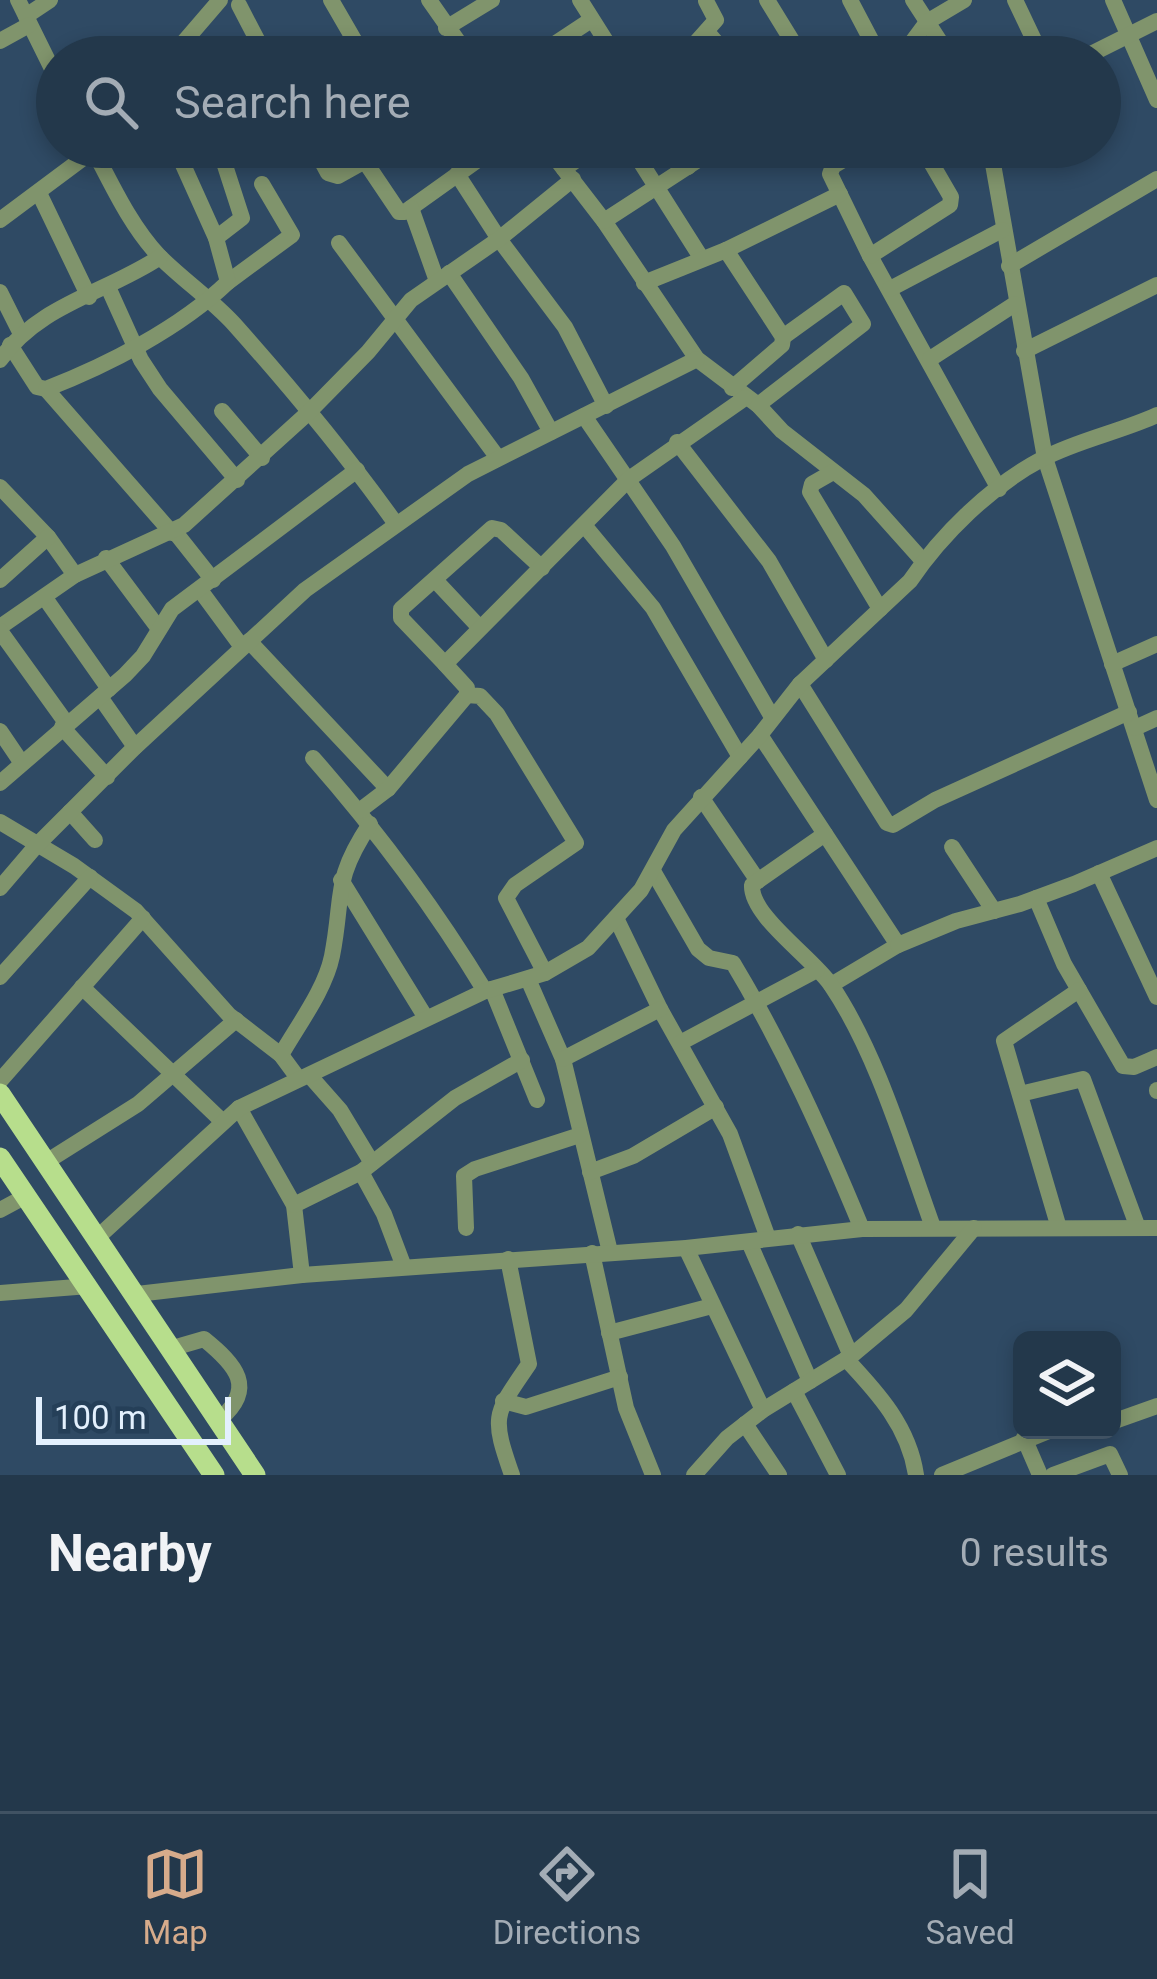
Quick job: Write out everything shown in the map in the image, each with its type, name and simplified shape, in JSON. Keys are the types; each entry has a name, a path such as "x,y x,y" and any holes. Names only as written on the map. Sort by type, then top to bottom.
{"main road":[{"path":"0,1094 255,1475"},
{"path":"0,1158 214,1475"}],"street":[{"path":"0,40 24,14 49,0"},
{"path":"331,0 352,36"},
{"path":"429,0 452,36"},
{"path":"446,28 492,0"},
{"path":"580,0 602,36"},
{"path":"705,36 716,15 706,0"},
{"path":"850,0 869,36"},
{"path":"913,0 936,36"},
{"path":"917,36 927,22 964,0"},
{"path":"1112,0 1157,100"},
{"path":"770,1 790,36"},
{"path":"1019,1 1033,36"},
{"path":"196,36 230,4 252,36"},
{"path":"565,36 591,20"},
{"path":"1121,40 1157,21"},
{"path":"3,213 39,194 71,168"},
{"path":"105,168 137,229 160,257 211,299 357,470 396,524"},
{"path":"184,168 216,238 228,283"},
{"path":"216,238 242,218 243,212 227,168"},
{"path":"328,168 333,176 353,168"},
{"path":"369,168 399,212 466,168"},
{"path":"563,168 697,359 864,495 923,561"},
{"path":"107,777 64,725 0,629 75,574 173,532 262,458 368,352 396,317 443,277 500,239 574,168"},
{"path":"645,168 702,260"},
{"path":"604,221 686,168"},
{"path":"833,168 870,256 999,489"},
{"path":"870,256 950,205 934,168"},
{"path":"993,168 1045,458 1112,664 1151,760 1157,800"},
{"path":"457,174 565,327 606,406"},
{"path":"1009,266 1157,179"},
{"path":"46,389 135,346 211,299 292,235 262,184"},
{"path":"39,194 89,297"},
{"path":"644,283 726,250 840,194"},
{"path":"411,208 443,277 521,377 551,432"},
{"path":"890,290 1002,230"},
{"path":"339,243 498,458"},
{"path":"726,250 783,337 745,397"},
{"path":"10,346 58,307 89,297 160,257"},
{"path":"1024,351 1157,285"},
{"path":"108,286 160,389 237,480"},
{"path":"0,292 10,346 37,387 46,389 173,532 246,644 388,789"},
{"path":"446,664 629,479 677,442 863,324 844,293 783,337"},
{"path":"930,359 1015,304"},
{"path":"0,887 136,747 305,590 468,474 697,359"},
{"path":"222,411 262,458"},
{"path":"98,1238 239,1108 425,1018 488,990 537,976 588,948 653,872 674,830 700,797 740,758 800,684 999,489 1045,458 1157,415"},
{"path":"584,416 603,449 629,479 772,717"},
{"path":"677,442 769,561 826,660"},
{"path":"0,783 143,656 172,609 357,470"},
{"path":"833,472 812,484 810,491 880,609"},
{"path":"0,487 49,537 75,574"},
{"path":"584,525 653,608 740,758"},
{"path":"281,1055 331,961 340,880 365,818 467,695 467,688 400,613 497,527 542,568"},
{"path":"0,580 49,537"},
{"path":"106,558 159,629"},
{"path":"435,580 480,628"},
{"path":"45,598 136,747"},
{"path":"1112,664 1157,644"},
{"path":"800,684 887,823 893,825 935,800 1132,720 1157,718"},
{"path":"467,695 480,696 496,714 576,842 515,885 506,898 563,1059 590,1172 609,1333 641,1453 653,1475"},
{"path":"0,731 21,762"},
{"path":"760,735 898,945"},
{"path":"314,758 438,912 488,990 537,1100"},
{"path":"700,797 758,881"},
{"path":"70,812 94,840"},
{"path":"0,822 90,877 143,918 236,1021 340,1110 404,1267"},
{"path":"825,834 751,890 831,985 883,1088 933,1227"},
{"path":"952,847 994,911"},
{"path":"831,985 898,945 956,921 1036,898 1157,848"},
{"path":"653,872 698,949 709,958 733,963 757,1003 782,1048 862,1228"},
{"path":"1099,873 1157,997"},
{"path":"0,976 90,877"},
{"path":"340,880 425,1018"},
{"path":"1036,898 1079,990 1124,1066 1157,1057"},
{"path":"0,1081 143,918"},
{"path":"616,918 660,1010 716,1107 802,1386 838,1475"},
{"path":"680,1043 817,970"},
{"path":"82,987 223,1122"},
{"path":"1059,1228 1004,1039 1079,990"},
{"path":"563,1059 660,1010"},
{"path":"46,1162 174,1076 236,1021"},
{"path":"294,1204 366,1167 455,1098 522,1060"},
{"path":"137,1294 404,1267 686,1248 862,1228 1148,1228 1083,1079 1021,1094"},
{"path":"590,1172 633,1156 716,1107"},
{"path":"239,1108 294,1204 302,1276"},
{"path":"466,1228 464,1176 580,1135"},
{"path":"0,1210 26,1196"},
{"path":"694,1475 745,1424 849,1357 906,1310 974,1228"},
{"path":"798,1234 849,1357 903,1432 916,1475"},
{"path":"686,1248 763,1410"},
{"path":"508,1259 529,1364 502,1401 496,1419 512,1475"},
{"path":"0,1293 89,1286"},
{"path":"609,1333 712,1306"},
{"path":"173,1348 205,1339 226,1358 241,1394 219,1420"},
{"path":"502,1401 526,1407 620,1378"},
{"path":"1121,1419 1157,1406"},
{"path":"745,1424 779,1475"},
{"path":"942,1475 1022,1439"},
{"path":"1024,1439 1040,1475"},
{"path":"1053,1475 1110,1454 1120,1475"}]}
